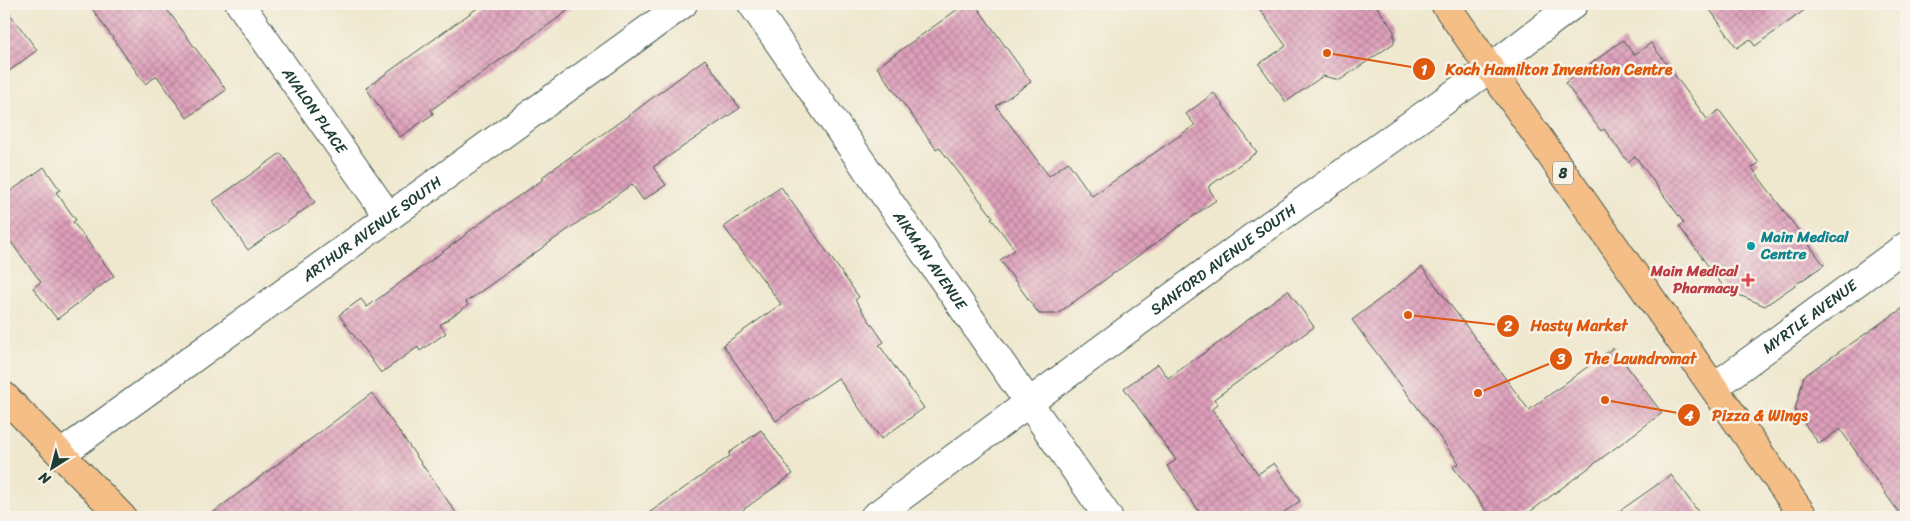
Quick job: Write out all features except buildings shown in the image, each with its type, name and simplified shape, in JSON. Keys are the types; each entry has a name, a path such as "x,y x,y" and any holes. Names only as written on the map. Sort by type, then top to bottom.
{"main road":[{"name":"8","path":"1445,4 1804,517"},
{"path":"4,396 122,517"}],"street":[{"name":"AVALON PLACE","path":"240,4 389,217"},
{"name":"ARTHUR AVENUE SOUTH","path":"61,454 683,4"},
{"name":"AIKMAN AVENUE","path":"752,4 1108,517"},
{"name":"SANFORD AVENUE SOUTH","path":"874,517 1260,232 1489,69 1574,4"},
{"name":"MYRTLE AVENUE","path":"1714,387 1906,246"}],"place":[{"name":"Koch Hamilton Invention Centre","path":"1327,53"},
{"name":"Main Medical Centre","path":"1751,246"},
{"name":"Main Medical Pharmacy","path":"1748,280"},
{"name":"Hasty Market","path":"1408,315"},
{"name":"The Laundromat","path":"1478,393"},
{"name":"Pizza & Wings","path":"1605,400"}]}
